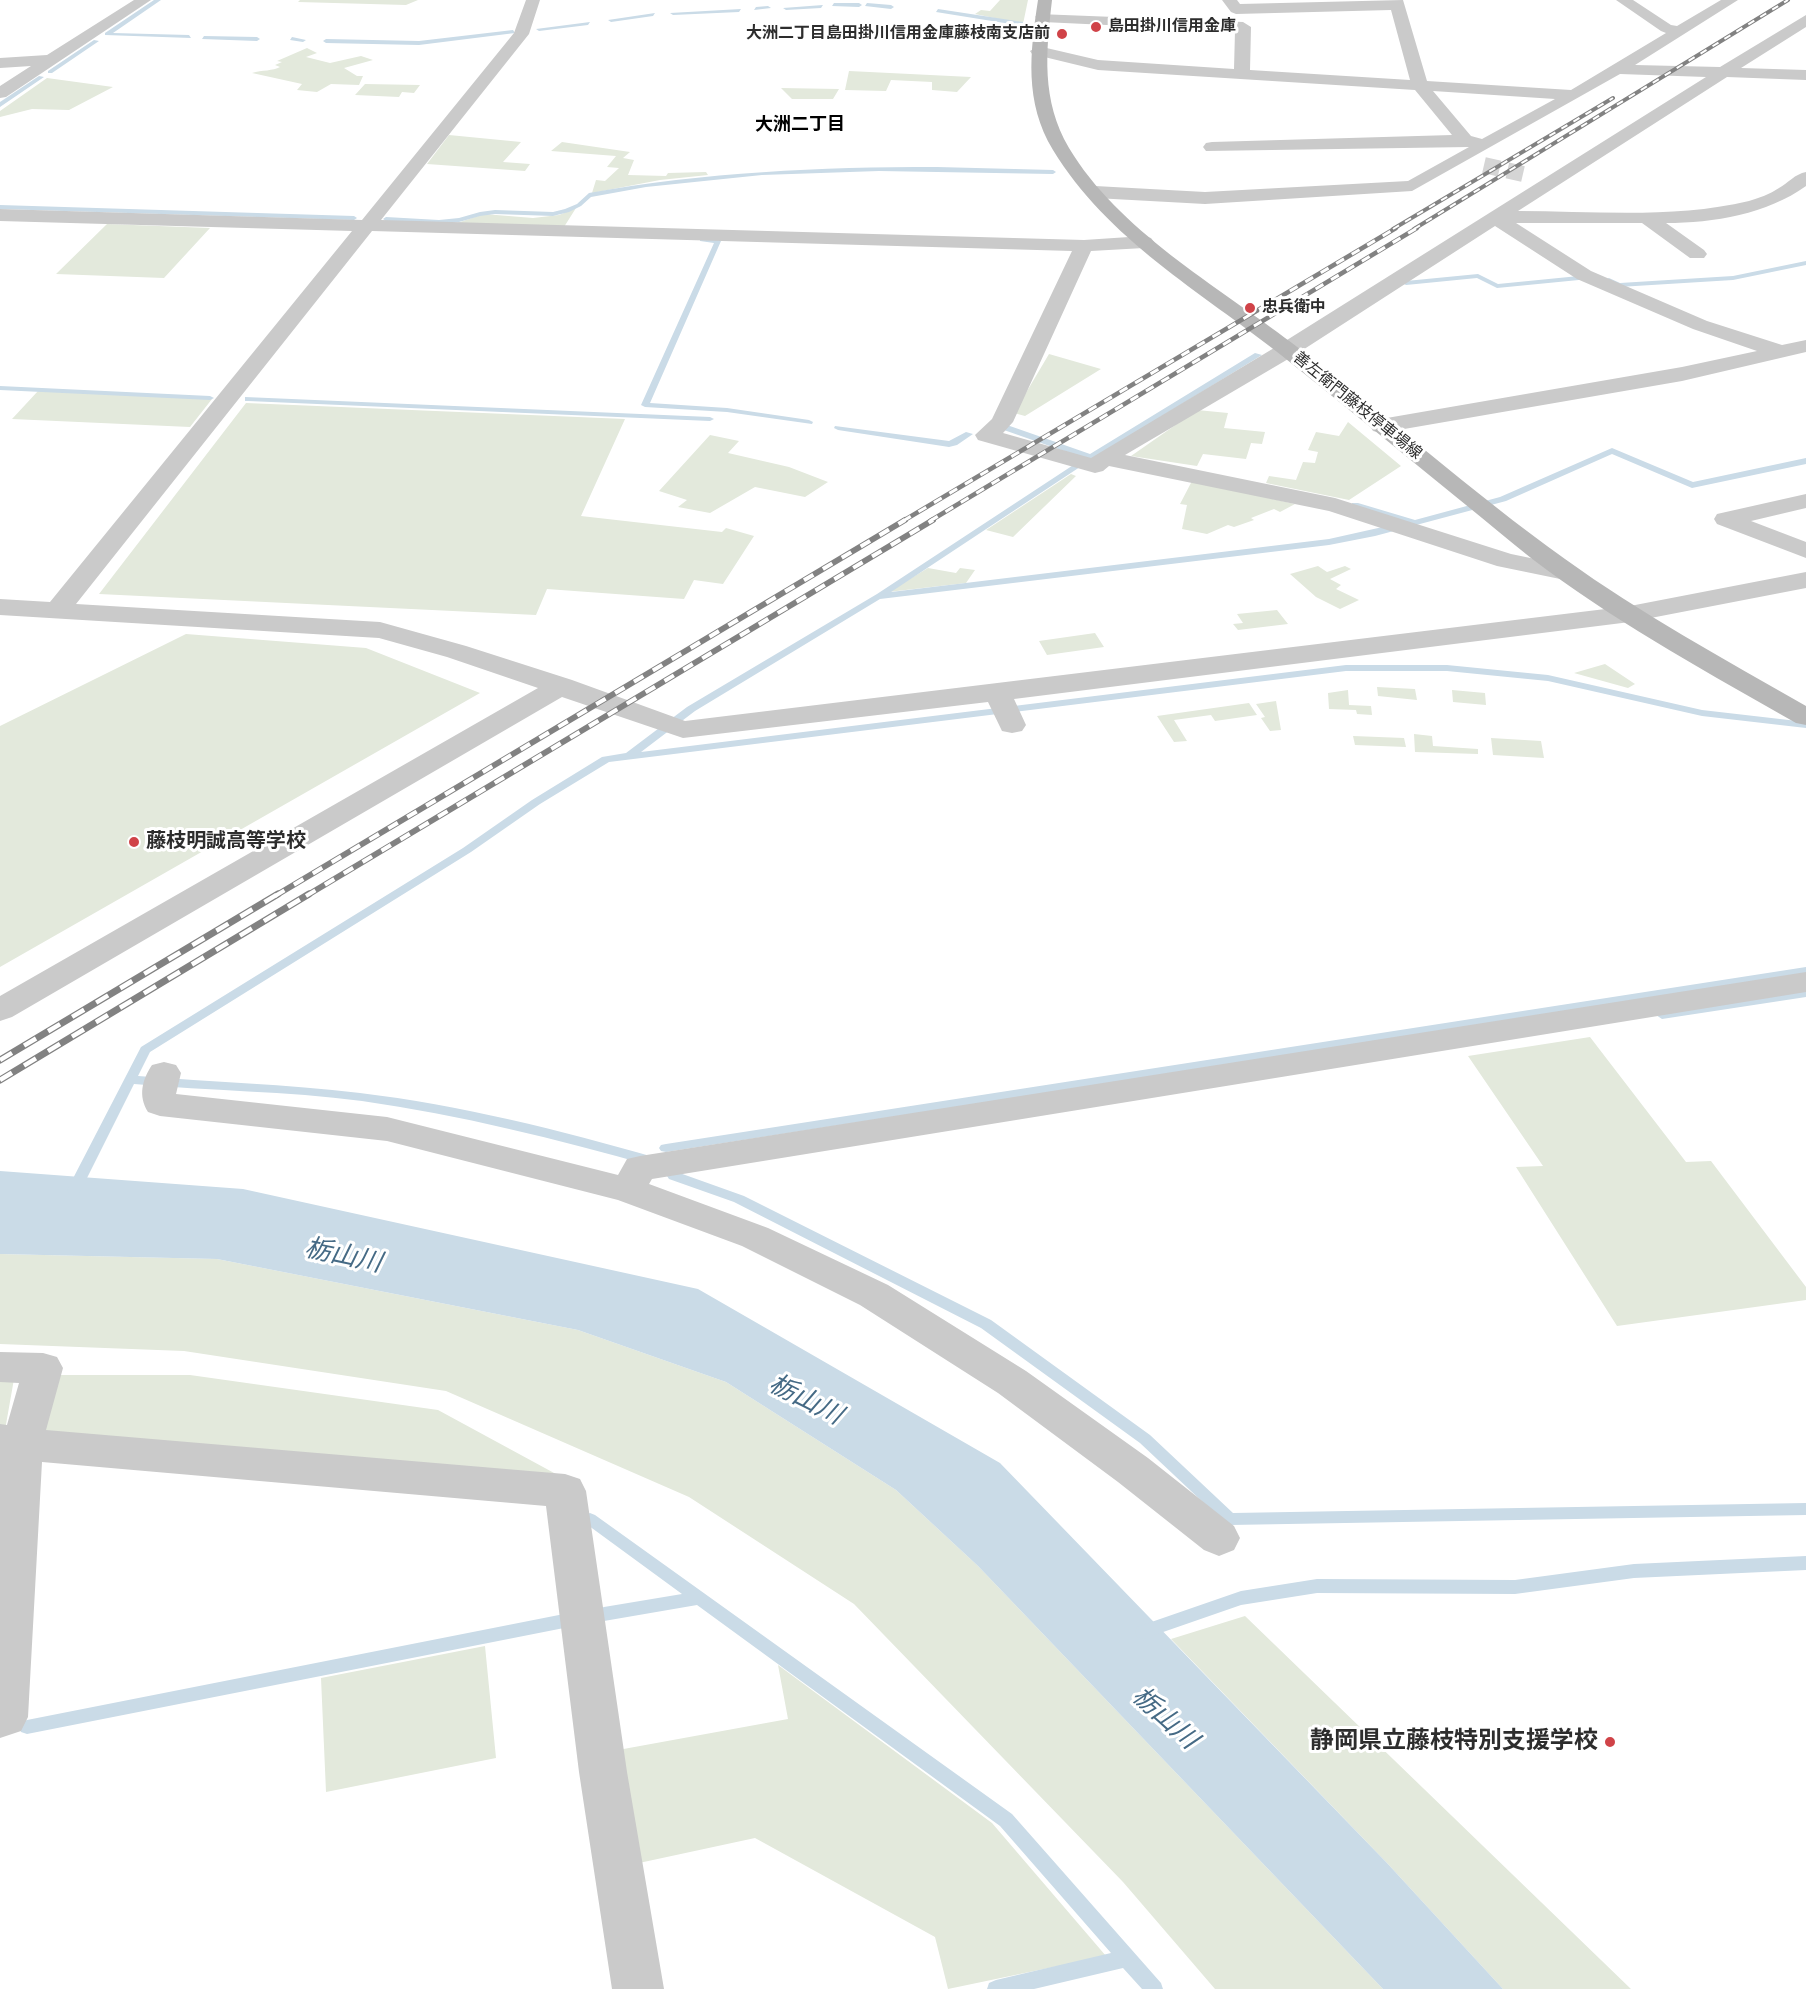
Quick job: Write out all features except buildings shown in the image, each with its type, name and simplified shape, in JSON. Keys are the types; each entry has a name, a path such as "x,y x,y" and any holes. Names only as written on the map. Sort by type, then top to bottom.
{"main road":[{"name":"善左衛門藤枝停車場線","path":"1044,9 1038,51 1039,95 1048,123 1061,150 1095,192 1144,242 1287,350 1564,572 1630,614 1806,717"}],"street":[{"path":"0,93 144,0"},
{"path":"57,610 521,34 533,0"},
{"path":"1229,0 1236,9 1396,3 1420,86 1465,140"},
{"path":"1623,0 1666,28 1679,31"},
{"path":"1095,192 1205,198 1412,186 1574,95 1731,0"},
{"path":"1044,9 1243,27 1242,75"},
{"path":"1088,461 1287,350 1806,20"},
{"path":"1038,51 1098,65 1574,95"},
{"path":"0,63 51,60"},
{"path":"1618,69 1806,75"},
{"path":"1724,73 1789,91"},
{"path":"1212,147 1465,140 1486,145"},
{"path":"1460,159 1484,165"},
{"path":"1533,176 1553,181"},
{"path":"1494,218 1679,217 1725,212 1759,204 1784,193 1806,177"},
{"path":"0,215 1084,246 1144,242"},
{"path":"1646,217 1697,254"},
{"path":"1494,218 1584,275 1700,325 1806,360"},
{"path":"1084,246 1002,422 986,435 1088,461 1335,505 1506,561 1564,572"},
{"path":"1380,426 1682,374 1806,346"},
{"path":"1806,501 1726,519 1806,551"},
{"path":"0,607 380,630 425,641 562,686 673,726 1006,712 1630,614 1806,580"},
{"path":"0,1010 562,686"},
{"path":"634,1179 684,1161 1806,982"},
{"path":"161,1084 160,1104 387,1129 634,1179 874,1295 1012,1382 1133,1470 1219,1538"},
{"path":"0,1367 43,1368 11,1442 5,1717 0,1718"},
{"path":"11,1442 565,1491 603,1772 638,1989"}],"shaded area":[{"path":"300,0 418,0 406,5 298,2"},
{"path":"1000,0 1028,0 1023,24 975,14 981,10 990,11"},
{"path":"307,48 317,53 306,57 330,63 361,56 373,60 344,68 357,76 363,76 359,85 331,84 317,92 297,90 302,84 252,73 280,67 275,65 282,62 277,61"},
{"path":"849,71 971,77 957,92 932,90 932,82 891,80 886,91 845,90"},
{"path":"47,78 113,87 69,110 32,109 0,117 0,111"},
{"path":"365,84 420,85 414,93 402,92 399,97 355,95"},
{"path":"781,88 839,89 833,99 792,99"},
{"path":"449,135 521,142 503,162 530,164 525,171 427,164"},
{"path":"562,142 630,152 623,158 634,160 628,175 666,176 668,173 706,172 708,175 660,180 592,193 596,180 605,181 619,168 607,167 616,156 551,151"},
{"path":"576,208 564,227 454,224 484,214 533,218 559,215"},
{"path":"107,224 210,228 164,278 56,274"},
{"path":"1049,354 1101,369 1025,416 1014,413"},
{"path":"38,391 212,399 190,427 12,419"},
{"path":"246,403 625,419 581,516 722,532 726,528 754,536 723,584 694,580 684,599 547,589 536,615 99,594"},
{"path":"1197,410 1228,413 1224,428 1265,432 1262,444 1251,443 1246,459 1203,454 1197,466 1131,456"},
{"path":"1348,422 1401,466 1349,500 1266,483 1269,476 1296,480 1303,462 1315,463 1318,452 1308,450 1316,432 1339,436"},
{"path":"710,435 739,441 728,453 789,467 828,482 805,497 755,487 710,513 678,507 687,500 659,491"},
{"path":"1071,474 1076,476 1013,537 986,530"},
{"path":"1192,481 1295,504 1280,512 1274,509 1251,518 1254,520 1234,527 1228,525 1207,534 1182,529 1187,505 1180,504"},
{"path":"1318,566 1327,572 1345,566 1351,569 1330,579 1341,585 1336,589 1359,600 1340,609 1316,597 1290,574"},
{"path":"928,568 956,573 960,568 975,570 966,583 888,592"},
{"path":"1277,610 1288,624 1238,630 1233,624 1243,623 1237,614"},
{"path":"1095,633 1104,647 1047,655 1039,641"},
{"name":"藤枝明誠高等学校","path":"186,634 366,648 480,693 0,967 0,726"},
{"path":"1605,664 1635,684 1628,688 1574,673"},
{"path":"1377,687 1415,689 1417,700 1378,696"},
{"path":"1348,690 1349,705 1371,706 1372,715 1357,714 1356,710 1329,709 1328,693"},
{"path":"1452,690 1485,693 1486,705 1453,702"},
{"path":"1276,701 1281,730 1270,731 1261,718 1265,717 1256,704"},
{"path":"1249,703 1257,715 1215,721 1211,715 1174,720 1187,741 1174,742 1157,716"},
{"path":"1414,734 1432,736 1433,746 1478,749 1478,754 1415,752"},
{"path":"1353,736 1404,738 1406,747 1355,745"},
{"path":"1491,738 1541,741 1544,758 1493,755"},
{"path":"1590,1037 1686,1162 1711,1161 1806,1287 1806,1300 1617,1326 1516,1167 1543,1166 1468,1056"},
{"path":"0,1254 217,1259 578,1330 726,1382 896,1490 978,1566 1383,1989 1215,1989 1123,1882 854,1604 689,1497 446,1391 184,1351 0,1344"},
{"path":"52,1375 190,1375 438,1410 567,1480 36,1438"},
{"path":"0,1379 14,1379 5,1430 0,1429"},
{"path":"1245,1616 1631,1989 1503,1989 1387,1863 1171,1639"},
{"path":"485,1646 496,1758 326,1792 321,1678"},
{"path":"778,1665 992,1823 1106,1956 948,1989 935,1937 755,1838 639,1863 618,1750 788,1719"}],"water":[{"name":"栃山川","path":"0,1171 243,1189 698,1289 1000,1463 1387,1863 1503,1989 1383,1989 978,1566 896,1490 726,1382 578,1330 217,1259 0,1254"}],"waterway":[{"path":"158,0 107,34 189,37"},
{"path":"834,5 859,5"},
{"path":"867,5 891,7"},
{"path":"786,8 821,6"},
{"path":"756,9 768,8"},
{"path":"673,13 739,10"},
{"path":"938,11 1023,24"},
{"path":"611,20 653,14"},
{"path":"539,29 588,23"},
{"path":"326,41 419,43 513,32"},
{"path":"204,38 257,39"},
{"path":"292,39 303,40"},
{"path":"50,72 96,41"},
{"path":"0,105 41,77"},
{"path":"386,219 439,222 495,212 553,214 579,205 589,195 646,185 762,173 879,169 1053,172"},
{"path":"0,207 354,218"},
{"path":"702,240 718,241 645,405 727,410 809,422"},
{"path":"1609,280 1619,285 1733,278 1806,263"},
{"path":"1406,283 1478,276 1497,286 1589,277"},
{"path":"1004,427 1091,457 1258,355"},
{"path":"0,388 210,398"},
{"path":"248,399 710,419"},
{"path":"838,428 949,444 969,434"},
{"path":"629,756 691,709 878,596 1329,542 1375,533 1503,499 1612,451 1692,485 1806,461"},
{"path":"881,594 1088,459"},
{"path":"1355,505 1413,522"},
{"path":"74,1190 145,1050 467,850 536,802 606,759 1346,668 1447,668 1548,678 1702,713 1806,725"},
{"path":"666,1148 1806,971"},
{"path":"1662,1015 1806,993"},
{"path":"130,1080 328,1093 394,1102 524,1128 652,1161"},
{"path":"674,1176 739,1199 986,1324 1145,1439 1230,1519 1806,1509"},
{"path":"590,1519 1006,1820 1127,1958"},
{"path":"1143,1632 1241,1598 1317,1586 1515,1587 1634,1571 1806,1563"},
{"path":"604,1614 698,1598"},
{"path":"27,1727 564,1621"},
{"path":"996,1989 1127,1958"},
{"path":"1127,1958 1154,1989"}],"tunnel":[{"path":"1484,165 1523,174"}],"railway":[{"path":"1414,229 1788,0"},
{"path":"1393,229 1613,98"},
{"path":"903,521 1396,228"},
{"path":"930,521 1417,228"},
{"path":"275,896 905,520"},
{"path":"306,896 933,520"},
{"path":"0,1060 278,894"},
{"path":"0,1080 309,894"}],"place":[{"name":"島田掛川信用金庫","path":"1096,27"},
{"name":"大洲二丁目島田掛川信用金庫藤枝南支店前","path":"1062,34"},
{"name":"忠兵衛中","path":"1250,308"},
{"name":"藤枝明誠高等学校","path":"134,842"},
{"name":"静岡県立藤枝特別支援学校","path":"1610,1742"}],"district":[{"name":"大洲二丁目","path":"800,125"}]}
